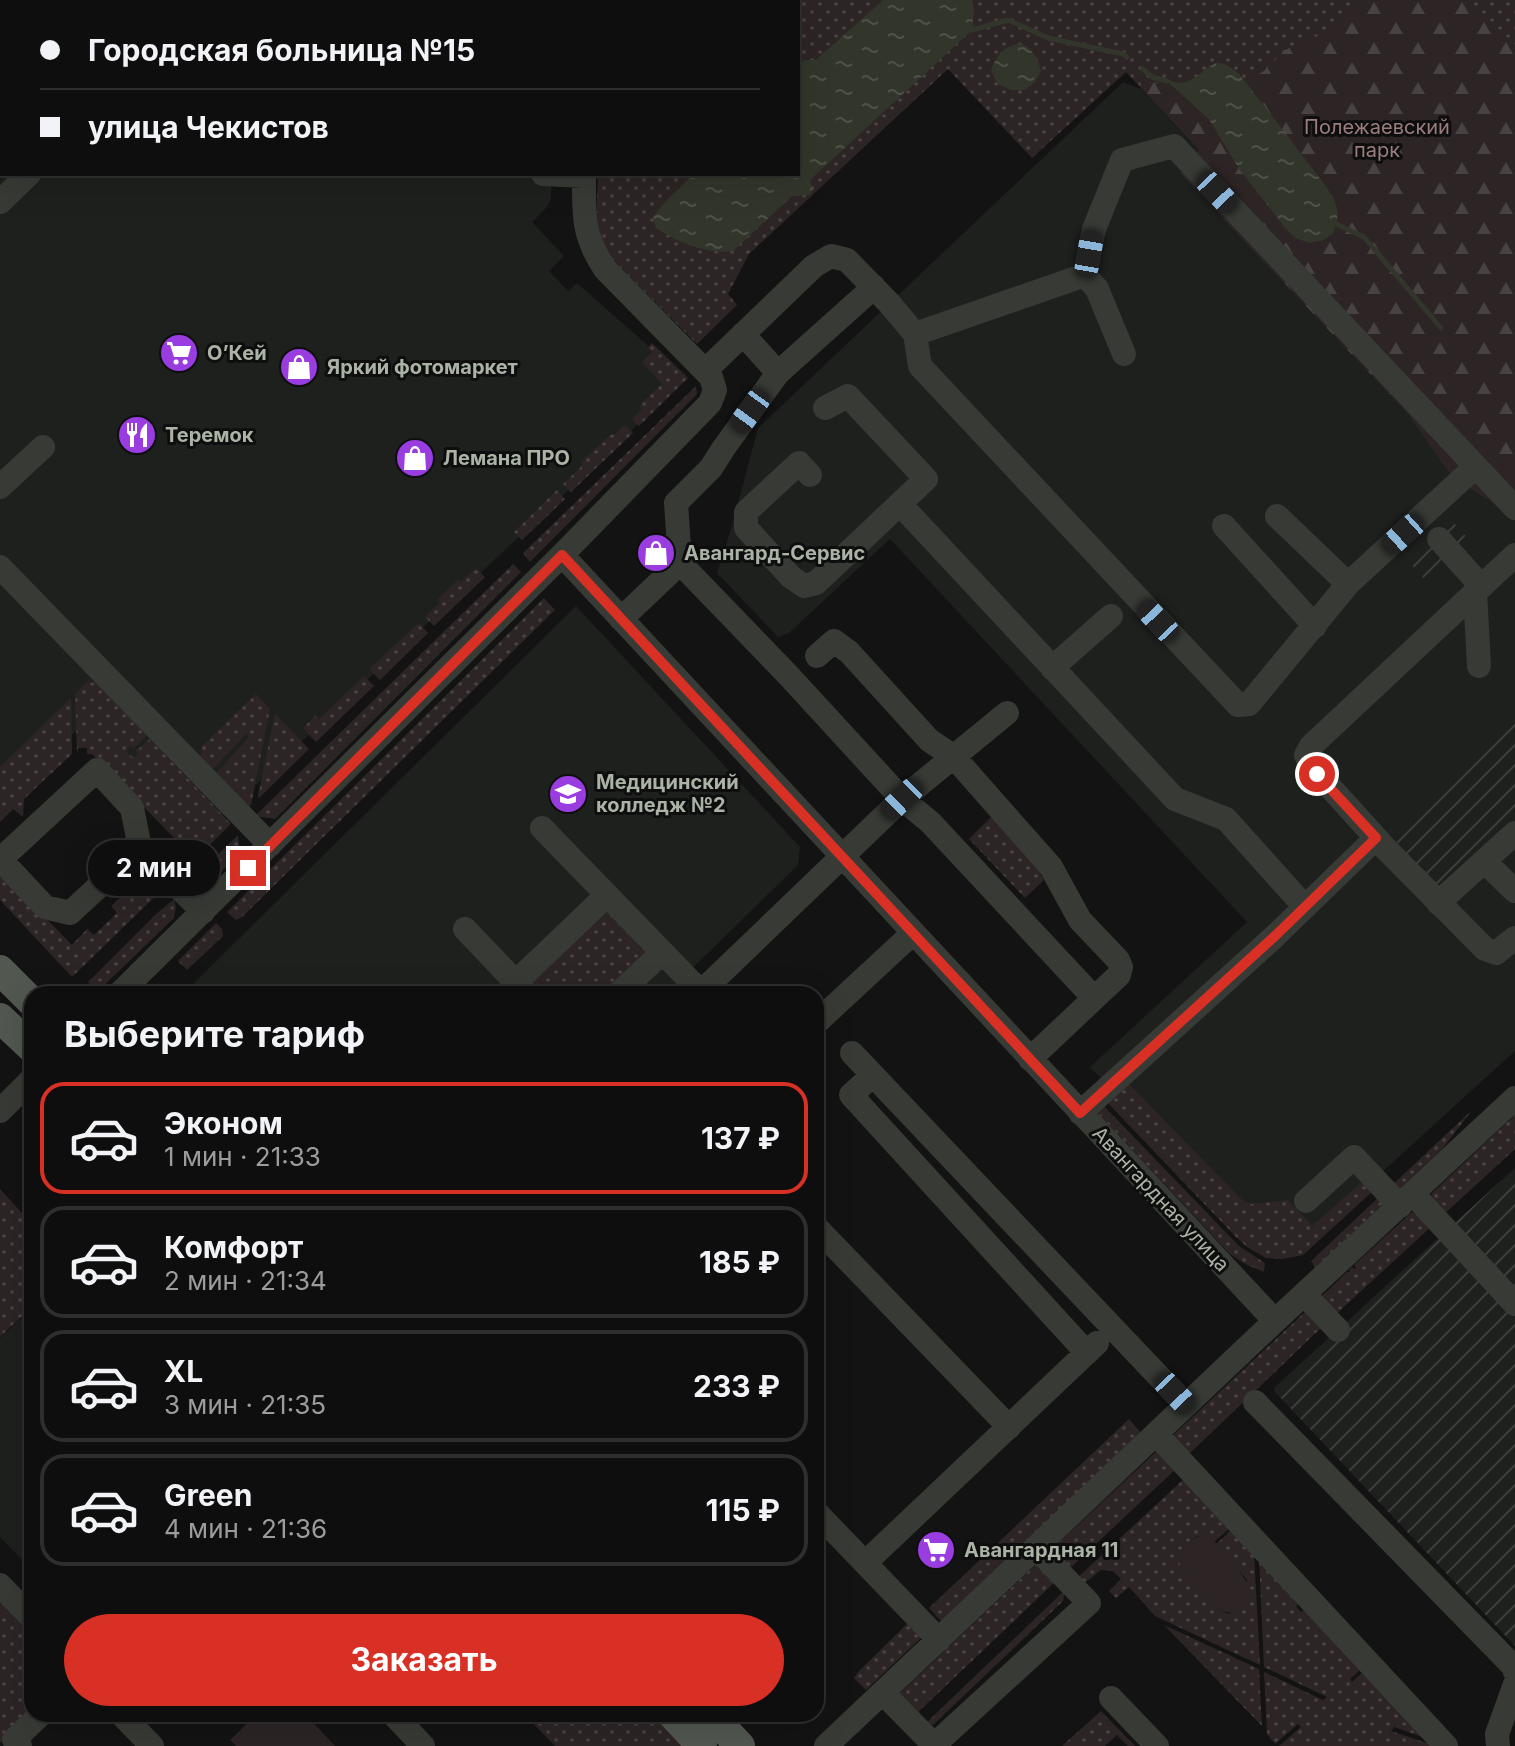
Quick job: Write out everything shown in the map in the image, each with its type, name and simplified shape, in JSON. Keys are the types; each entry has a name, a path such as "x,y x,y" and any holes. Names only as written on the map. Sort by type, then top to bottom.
{"main road":[{"path":"0,970 24,994"},
{"path":"0,1018 24,1040"},
{"path":"680,1722 702,1746"},
{"path":"718,1722 740,1746"}],"street":[{"path":"1085,275 1094,229 1122,160 1174,146 1515,508"},
{"path":"0,202 27,176"},
{"path":"127,986 562,555 710,403 715,390 706,370 605,269 595,254 587,237 584,176"},
{"path":"706,370 814,266 831,256 847,260 915,334 920,366 1238,705 1249,704 1348,584 1475,467"},
{"path":"915,334 1085,275"},
{"path":"1085,275 1097,289 1124,354"},
{"path":"874,287 778,373 711,468 676,503 680,563 902,799 930,822 1094,998"},
{"path":"743,334 778,373"},
{"path":"810,475 799,463 746,512 746,528 791,577 804,586 816,583 926,479 848,396 825,408"},
{"path":"0,487 43,447"},
{"path":"900,504 1175,799 1226,819 1305,907"},
{"path":"1277,516 1348,584"},
{"path":"1224,526 1315,626"},
{"path":"1439,539 1475,592 1479,666"},
{"name":"Авангардная улица","path":"562,555 1275,1321"},
{"path":"1513,559 1475,592 1439,645 1405,677 1365,696 1311,746 1306,755 1312,767 1376,838 1485,949 1496,953 1515,938"},
{"path":"621,619 680,563"},
{"path":"0,567 270,845"},
{"path":"1052,668 1111,616"},
{"path":"817,656 834,641 849,652 929,740 954,757 1051,867 1080,920 1118,960 1121,967 1119,975 1030,1059"},
{"path":"707,986 902,799 1007,713"},
{"path":"140,848 70,913 45,907 0,859 97,770 132,808 140,848 203,912"},
{"path":"542,828 693,986"},
{"path":"1438,903 1515,833"},
{"path":"1080,1113 1376,838"},
{"path":"1485,862 1515,891"},
{"path":"524,986 607,895"},
{"path":"465,929 520,986"},
{"path":"824,1016 913,933"},
{"path":"627,986 662,953"},
{"path":"852,1053 1186,1405"},
{"path":"873,1075 851,1095 1087,1353"},
{"path":"0,1111 24,1087"},
{"path":"826,1746 1515,1098"},
{"path":"1306,1201 1354,1157 1406,1200 1515,1304"},
{"path":"824,1235 1009,1427"},
{"path":"1305,1295 1338,1330"},
{"path":"865,1563 1114,1328"},
{"path":"1255,1402 1514,1672 1497,1734 1498,1746"},
{"path":"1156,1434 1446,1746"},
{"path":"824,1520 939,1640"},
{"path":"883,1693 934,1745 1089,1603 1036,1548"},
{"path":"0,1585 24,1609"},
{"path":"1111,1698 1157,1746"},
{"path":"20,1746 14,1740 33,1722"},
{"path":"129,1722 152,1746"},
{"path":"400,1722 423,1746"}],"shaded area":[{"path":"1123,82 1141,89 1503,474 1515,463 1515,1051 1301,1246 1262,1249 1090,1067 1247,922 890,539 789,633 778,637 717,573 758,428"},
{"path":"5,176 551,176 551,199 532,222 564,256 549,271 568,291 577,283 686,379 204,834 91,718 0,799 0,180"},
{"path":"1452,521 1473,544 1429,584 1408,561"},
{"name":"Медицинский колледж №2","path":"576,606 800,847 798,865 674,986 197,986 194,983"},
{"path":"1515,717 1515,817 1440,888 1388,833"},
{"path":"1515,1168 1515,1646 1274,1391"},
{"path":"24,1316 24,1562 0,1537 0,1338"}],"green space":[{"name":"Полежаевский парк","path":"800,0 1515,0 1515,475 1244,198 1126,72 1032,158 948,69 749,254 728,294 737,305 697,344 613,260 602,238 597,209 598,176 800,176"},
{"path":"1359,0 1469,0 1515,45 1515,517 1452,477 1409,415 1180,173 1199,150 1142,89 1138,73 1160,85 1167,81 1209,119 1240,170 1286,229 1333,234 1339,213 1335,200 1246,82 1264,71 1285,50 1338,27"},
{"path":"652,343 688,378 639,426 632,419 642,409 639,406 662,384 642,362 652,352 648,347"},
{"path":"696,386 697,394 530,562 523,553"},
{"path":"625,425 633,433 571,492 563,484 581,467 582,461"},
{"path":"557,490 565,499 522,540 514,532"},
{"path":"513,564 521,572 275,819 255,816"},
{"path":"476,568 485,577 434,626 425,617 440,602 438,599"},
{"path":"544,598 555,610 242,917 236,920 227,912"},
{"path":"419,623 428,633 380,680 369,669"},
{"path":"364,676 374,686 316,742 303,728 315,716 319,719"},
{"path":"89,680 92,683 95,681 147,735 126,752 134,758 138,754 136,751 150,739 231,824 178,876 170,859 178,842 92,754 87,754 87,748 78,748 77,754 75,694"},
{"path":"256,694 270,709 251,805 246,809 214,776 249,737 246,734 210,772 203,763 201,753 203,745"},
{"path":"71,698 72,754 24,799 23,817 13,809 0,822 0,767"},
{"path":"275,714 309,749 259,798 258,796"},
{"path":"992,816 1033,860 1044,880 1025,898 969,839"},
{"path":"238,835 240,853 205,888 186,885"},
{"path":"0,871 72,945 87,929 94,935 117,913 111,906 137,883 150,881 163,889 72,977 0,900"},
{"path":"174,899 174,918 103,986 91,986 88,982"},
{"path":"603,908 650,946 619,986 534,986 532,983"},
{"path":"216,923 222,929 223,936 187,970 178,961"},
{"path":"1124,1079 1244,1202 1288,1200 1312,1226 1361,1183 1373,1191 1303,1255 1266,1258 1237,1238 1103,1098"},
{"path":"1099,1101 1239,1246 1265,1263 1264,1272 1230,1254 1094,1109"},
{"path":"1472,1110 1443,1148 1396,1192 1390,1187"},
{"path":"1515,1115 1515,1149 1442,1216 1431,1194"},
{"path":"0,1189 24,1215 24,1314 0,1337"},
{"path":"1380,1196 1385,1202 1315,1268 1311,1261"},
{"path":"1412,1212 1433,1225 1334,1316 1322,1296 1352,1267 1356,1268 1354,1265"},
{"path":"1305,1312 1323,1326 1187,1456 1170,1438"},
{"path":"1129,1419 1141,1433 941,1621 929,1608"},
{"path":"1159,1449 1177,1468 1068,1570 1056,1558 1053,1548"},
{"path":"1185,1478 1231,1527 1214,1542 1205,1536 1195,1537 1180,1566 1221,1611 1229,1614 1237,1610 1247,1580 1216,1544 1233,1529 1254,1553 1260,1665 1155,1616 1129,1587 1116,1598 1109,1591 1121,1579 1113,1571 1101,1570 1086,1582 1076,1579"},
{"path":"1203,1535 1214,1541 1227,1555 1250,1590 1248,1600 1233,1613 1221,1611 1180,1566 1184,1546"},
{"path":"1259,1557 1300,1601 1296,1606 1301,1612 1306,1608 1363,1667 1350,1679 1352,1682 1365,1670 1434,1741 1394,1727 1391,1731 1436,1746 1279,1746 1301,1727 1298,1724 1275,1744 1267,1734 1264,1672 1323,1700 1327,1697 1264,1667"},
{"path":"1035,1565 1042,1567 1056,1581 914,1716 896,1697"},
{"path":"1065,1590 1063,1601 933,1725 925,1724"},
{"path":"0,1594 24,1620 24,1720 0,1743"},
{"path":"908,1623 921,1638 866,1690 854,1678"},
{"path":"1164,1625 1259,1669 1262,1726"},
{"path":"1101,1711 1135,1746 1128,1746 1117,1735 1105,1746 1062,1746"},
{"path":"249,1722 312,1722 335,1746 236,1746 230,1740"},
{"path":"532,1722 666,1722 688,1746 555,1746"}],"water":[{"path":"883,0 972,0 972,30 810,180 813,189 810,195 792,196 733,251 693,246 656,228 653,217 692,176 800,176 800,62 816,60"},
{"path":"1021,43 1034,55 1041,71 1025,90 1011,90 998,84 991,71 1002,52"},
{"path":"1215,63 1226,65 1240,75 1325,185 1337,208 1333,234 1309,243 1296,238 1286,229 1240,170 1209,119 1167,81 1188,81"}],"waterway":[{"path":"972,30 1008,20 1048,38 1127,57"},
{"path":"1143,69 1152,77 1167,81"},
{"path":"1336,224 1364,237 1441,328"}],"place":[{"name":"О’Кей","path":"179,353"},
{"name":"Яркий фотомаркет","path":"299,367"},
{"name":"Теремок","path":"137,435"},
{"name":"Лемана ПРО","path":"415,458"},
{"name":"Авангард-Сервис","path":"656,553"},
{"name":"Медицинский колледж №2","path":"568,794"},
{"name":"Авангардная 11","path":"936,1550"}],"route":[{"path":"248,868 562,555 1080,1113 1275,936 1376,838 1317,774"}]}
